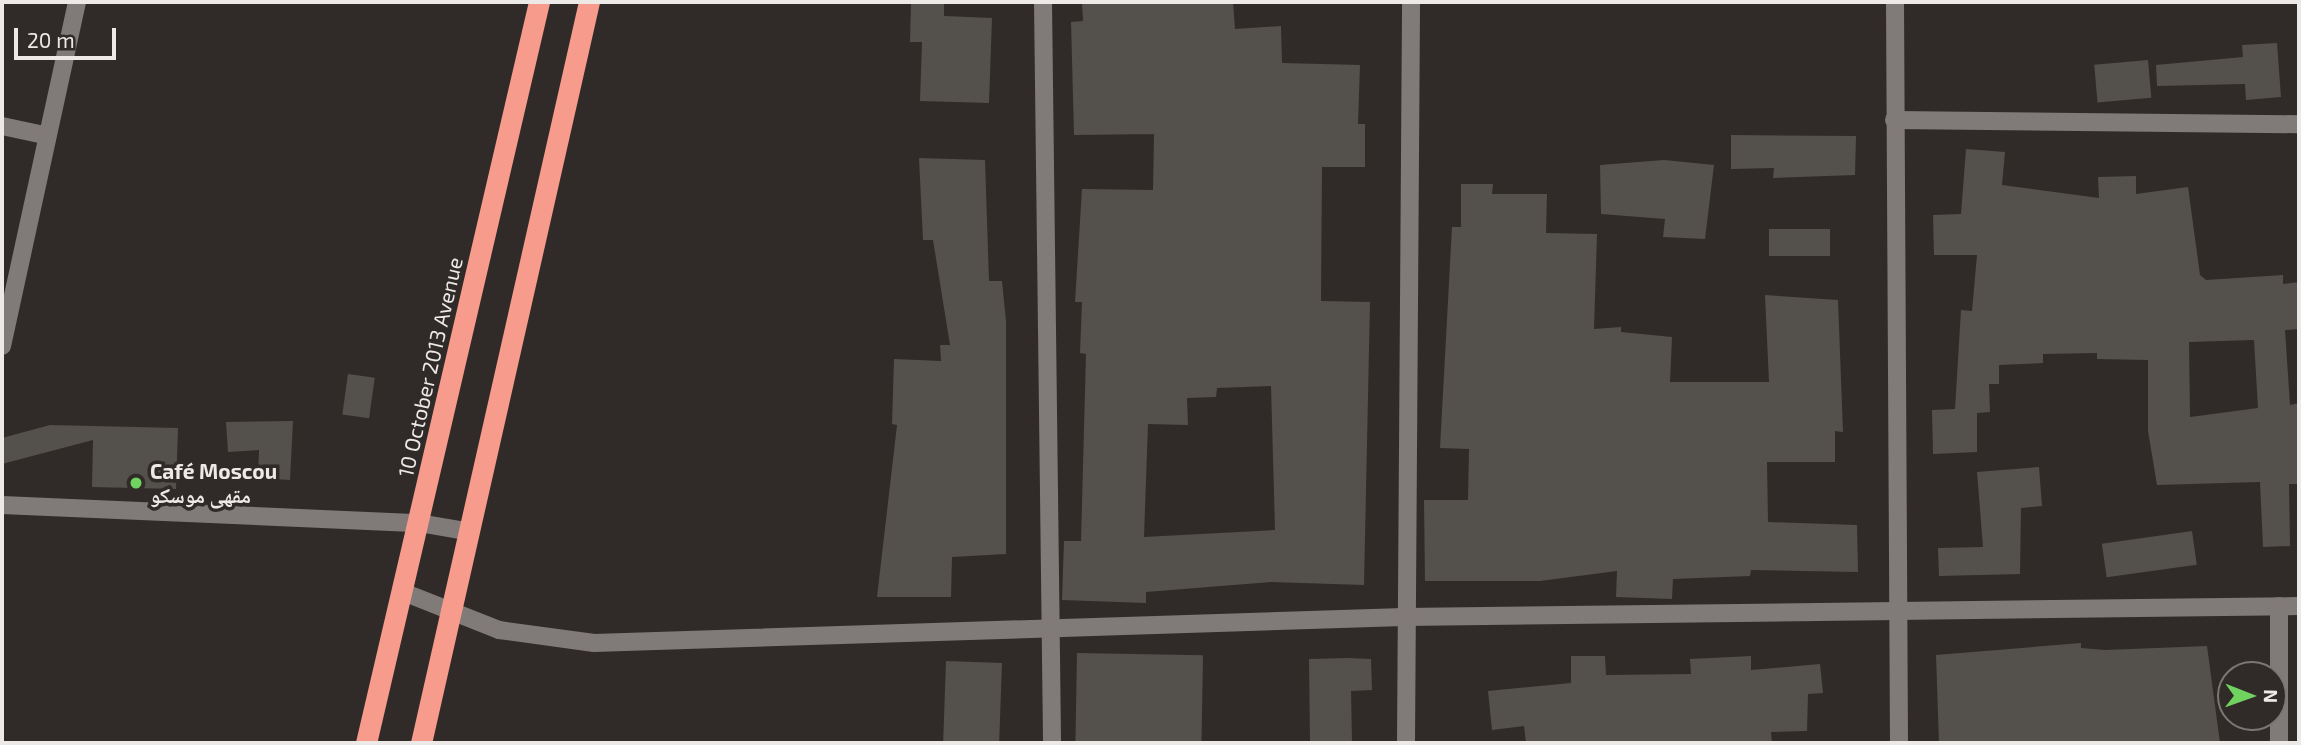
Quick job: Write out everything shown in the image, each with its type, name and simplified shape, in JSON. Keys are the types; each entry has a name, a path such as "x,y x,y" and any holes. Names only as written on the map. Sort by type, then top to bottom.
{"highway":[{"name":"10 October 2013 Avenue","path":"366,743 539,2"},
{"path":"421,743 466,531 589,2"}],"street":[{"path":"2,346 44,135 77,2"},
{"path":"1043,2 1052,743"},
{"path":"1406,743 1404,617 1411,2"},
{"path":"1895,2 1896,613 1899,743"},
{"path":"1894,120 2299,124"},
{"path":"2,126 44,135"},
{"path":"2,505 419,523 466,531"},
{"path":"403,592 499,630 594,643 1404,617 2299,606"},
{"path":"2279,606 2279,743"}],"building":[{"path":"911,2 944,2 944,16 992,18 989,103 920,101 922,42 910,42"},
{"path":"1082,2 1233,2 1235,29 1281,26 1282,63 1360,65 1358,124 1365,124 1365,167 1322,167 1321,301 1370,302 1364,585 1271,582 1146,592 1146,603 1062,600 1064,541 1081,541 1086,354 1080,353 1082,302 1075,302 1082,189 1153,190 1154,134 1074,135 1071,22 1083,21","holes":["1271,386 1275,530 1144,537 1148,424 1188,425 1187,398 1216,397 1217,388"]},
{"path":"2277,43 2281,97 2246,100 2245,84 2157,86 2156,65 2243,57 2242,45"},
{"path":"2148,60 2151,98 2098,103 2094,65"},
{"path":"1731,135 1856,136 1855,175 1773,178 1774,168 1731,169"},
{"path":"1966,149 2005,152 2002,185 2099,198 2098,177 2136,176 2136,194 2188,187 2200,275 2206,280 2283,275 2283,284 2299,282 2299,329 2285,330 2290,405 2299,403 2299,484 2289,484 2290,546 2263,547 2260,482 2157,485 2148,431 2148,360 2097,359 2097,353 2043,354 2043,363 1999,365 1999,384 1989,384 1990,412 1977,413 1977,452 1933,454 1932,410 1955,409 1961,310 1972,311 1977,255 1934,255 1933,215 1961,214","holes":["2254,340 2258,408 2190,417 2189,342"]},
{"path":"919,158 985,160 989,281 1002,281 1006,321 1006,554 952,557 951,597 877,597 897,425 892,424 894,359 941,361 940,345 950,345 933,240 923,240"},
{"path":"1664,160 1714,165 1705,239 1663,237 1665,219 1601,214 1600,165"},
{"path":"1461,184 1493,184 1492,194 1547,194 1546,233 1597,234 1594,329 1621,327 1621,332 1672,337 1670,382 1769,382 1765,295 1838,300 1843,432 1835,431 1835,462 1767,462 1768,522 1857,525 1858,572 1751,570 1750,576 1673,579 1672,599 1616,597 1617,571 1540,581 1425,581 1424,500 1468,500 1469,449 1440,448 1452,227 1461,227"},
{"path":"1769,229 1830,229 1830,256 1769,256"},
{"path":"348,374 375,378 369,418 342,415"},
{"path":"293,421 290,480 258,478 259,450 228,452 226,422"},
{"path":"50,425 178,428 176,489 92,487 93,440 2,464 2,438"},
{"path":"2039,467 2042,506 2021,508 2020,574 1939,576 1938,548 1983,547 1977,472"},
{"path":"2192,531 2197,565 2107,577 2102,544"},
{"path":"2081,643 2081,648 2105,650 2207,646 2220,743 1939,743 1936,655"},
{"path":"1077,653 1203,655 1201,743 1075,743"},
{"path":"1571,656 1605,656 1606,675 1691,674 1690,659 1751,656 1751,670 1820,664 1823,693 1808,694 1807,731 1771,732 1772,743 1526,743 1524,726 1492,730 1488,691 1571,683"},
{"path":"1309,659 1371,659 1372,690 1351,691 1352,742 1310,742"},
{"path":"946,661 1002,663 999,743 943,743"}],"place":[{"name":"Café Moscou مقهى موسكو","path":"136,483"}]}
